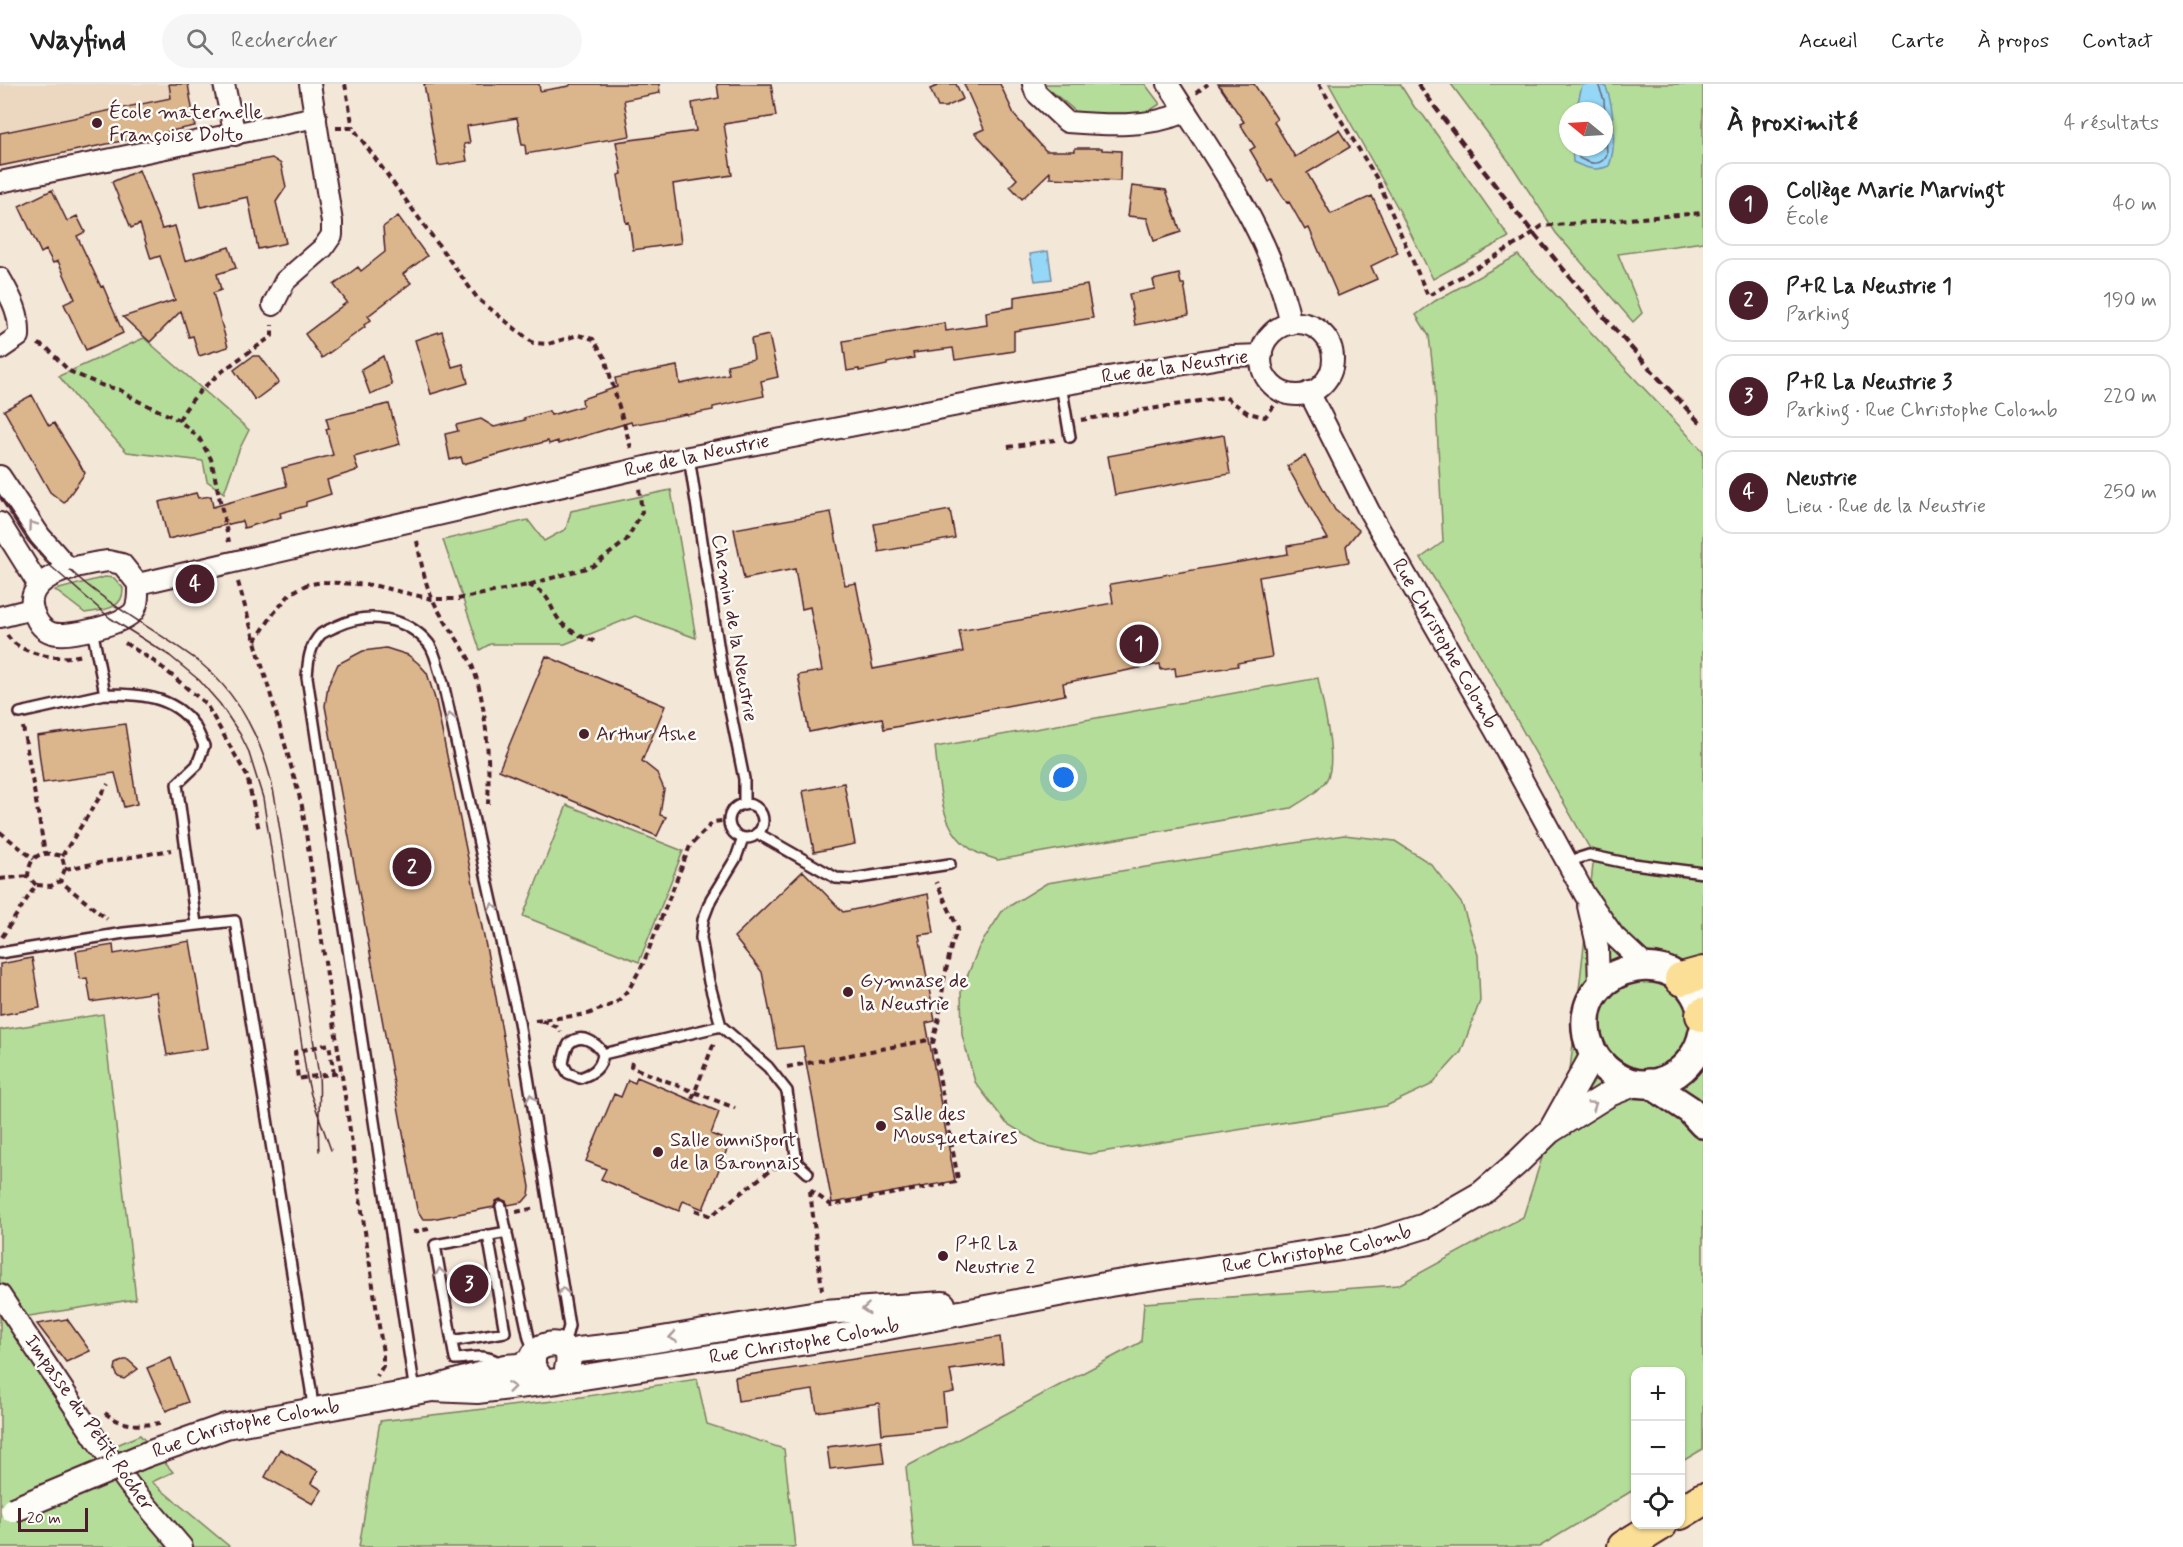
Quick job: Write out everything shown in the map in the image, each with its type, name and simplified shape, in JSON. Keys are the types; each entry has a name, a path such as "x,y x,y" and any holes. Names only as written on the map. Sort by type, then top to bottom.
{"highway":[{"path":"1685,1510 1703,1499"},
{"path":"1623,1547 1653,1529"}],"main road":[{"path":"1702,1046 1683,1069 1668,1079 1643,1083 1628,1081 1604,1068 1589,1044 1586,1023 1591,1002 1599,989 1612,976 1646,966 1692,976 1695,995 1703,1019"},
{"path":"1643,1083 1690,1110 1703,1124"}],"street":[{"path":"224,84 235,135"},
{"path":"273,305 285,281 323,248 332,235 332,222 310,84"},
{"path":"1033,84 1036,93 1067,122 1109,125 1148,122 1186,112"},
{"path":"1168,84 1233,187 1268,250 1286,298 1291,324"},
{"path":"0,182 235,135 317,123"},
{"path":"0,278 19,321 19,336 0,349"},
{"path":"1291,324 1305,324 1317,329 1327,339 1332,352 1331,368 1321,386 1298,394 1276,388 1268,379 1262,364 1265,342 1281,327 1291,324"},
{"name":"Rue de la Neustrie","path":"138,584 689,457 1061,385 1232,356 1262,355"},
{"name":"Rue Christophe Colomb","path":"1309,392 1369,511 1485,710 1586,895 1614,936 1646,966"},
{"path":"0,476 40,536 70,570"},
{"path":"0,523 38,584"},
{"path":"99,562 116,562 129,571 138,584 138,599 134,611 121,620 73,633 52,633 40,625 32,609 33,590 38,584 70,570 99,562"},
{"path":"0,617 32,609"},
{"name":"Rue Christophe Colomb","path":"1586,895 1598,949 1599,989"},
{"name":"Rue Christophe Colomb","path":"1550,1131 1594,1053"},
{"name":"Rue Christophe Colomb","path":"424,1391 477,1391 826,1339 1110,1284 1335,1251 1399,1235 1425,1226 1481,1194 1550,1131 1612,1093 1643,1083"},
{"name":"Impasse du Petit Rocher","path":"0,1295 104,1450 130,1486 182,1547"},
{"name":"Rue Christophe Colomb","path":"566,1351 632,1344 824,1312 1050,1296"},
{"path":"548,1343 556,1344 566,1351 568,1368 554,1381 541,1377 534,1369 534,1356 541,1346 548,1343"},
{"name":"Rue Christophe Colomb","path":"7,1513 207,1431 424,1391 505,1367 519,1366 534,1356"}],"lane":[{"path":"1061,385 1070,437"},
{"name":"Chemin de la Neustrie","path":"689,457 722,670 744,779 744,805"},
{"path":"424,1391 307,677 308,656 321,634 366,616 389,619 410,628 430,645 443,683 519,1022 569,1326 566,1351"},
{"path":"92,628 105,694"},
{"path":"20,713 105,694 136,694 156,697 177,709 194,725 204,746 197,765 177,784 196,924"},
{"path":"744,805 755,807 762,817 761,828 748,838 743,838 731,830 729,820 735,808 744,805"},
{"path":"757,833 836,878 852,879 950,864"},
{"path":"743,838 736,858 711,899 701,938 721,1026 770,1070 787,1091 797,1163 808,1173"},
{"path":"1567,862 1589,855 1626,863 1703,873"},
{"path":"0,953 124,933 235,921 313,1412"},
{"path":"603,1054 721,1026"},
{"path":"580,1038 595,1044 603,1054 602,1063 596,1071 580,1078 568,1073 563,1064 566,1050 571,1042 580,1038"},
{"path":"501,1206 534,1356"},
{"path":"505,1367 495,1360 479,1356 455,1359 435,1245 507,1232"},
{"path":"452,1341 505,1332 488,1235"}],"path":[{"path":"255,641 291,593 306,585 322,582 372,585 432,599 458,599 528,585 593,566 626,541 642,512 636,468 627,431 605,358 593,339 578,335 548,345 533,343 478,299 353,128 345,84"},
{"path":"1319,84 1377,179 1428,296 1542,226 1703,213"},
{"path":"317,123 353,128"},
{"path":"179,420 184,410 204,387 272,336 273,305"},
{"path":"19,336 47,348 69,370 79,376 120,390 179,420 199,438 211,459 232,562 302,806 383,1353 383,1366 376,1378 371,1380"},
{"path":"1068,422 1225,397 1248,413 1265,417 1285,392"},
{"path":"1008,447 1070,437"},
{"path":"528,585 543,591 561,622 582,637 597,642"},
{"path":"20,713 45,853"},
{"path":"62,856 45,853 36,856 29,866 28,876 36,885 51,886 60,881 65,868 62,856 108,784"},
{"path":"519,1022 588,1014 616,1004 629,989 643,964 690,846 713,822 729,820"},
{"path":"0,832 34,859"},
{"path":"65,868 186,848"},
{"path":"810,1190 831,1205 956,1182 957,1173 934,1039 951,947 958,928 929,867"},
{"path":"0,879 28,876"},
{"path":"60,881 124,933"},
{"path":"0,939 36,885"},
{"path":"692,1099 721,1026"},
{"path":"770,1070 934,1039"},
{"path":"334,1074 329,1044 295,1052 298,1079 334,1074 342,1072"},
{"path":"639,1045 631,1067 735,1108"},
{"path":"695,1210 711,1216 772,1169 797,1163"},
{"path":"808,1173 824,1312"},
{"path":"99,1406 107,1415 123,1423 137,1426 169,1422"}],"shaded area":[{"name":"École maternelle Françoise Dolto","path":"0,84 188,84 195,126 0,166"}],"green space":[{"path":"1043,84 1145,84 1160,104 1146,113 1079,114"},
{"path":"1329,84 1400,84 1509,237 1433,279 1399,210"},
{"path":"1451,84 1703,84 1703,242 1618,254 1642,313 1633,322 1556,233 1513,167"},
{"path":"1518,255 1703,451 1703,1449 1685,1460 1685,1367 1631,1367 1631,1491 1539,1547 914,1547 906,1467 1141,1342 1144,1303 1398,1285 1523,1217 1570,1070 1594,856 1456,613 1421,558 1443,542 1435,387 1429,336 1416,315 1435,301"},
{"path":"144,338 249,430 239,450 224,493 207,481 203,461 127,452 76,398 59,376"},
{"path":"671,490 696,638 635,616 565,644 490,644 480,650 443,540 528,520 544,541 566,529 571,511"},
{"path":"105,577 114,578 123,588 120,601 105,610 85,613 55,590"},
{"path":"1318,678 1330,745 1330,770 1320,788 1291,808 998,860 979,853 964,843 954,832 948,820 940,792 935,747"},
{"path":"567,805 683,851 639,962 523,916"},
{"path":"1344,835 1395,841 1431,864 1462,904 1478,955 1480,1001 1461,1052 1431,1085 1386,1106 1089,1154 1042,1145 1006,1123 975,1082 962,1035 961,992 979,947 1003,910 1047,883"},
{"path":"103,1014 136,1299 4,1320 94,1455 140,1435 173,1472 152,1482 230,1547 0,1547 0,1030"},
{"path":"697,1379 707,1424 784,1449 795,1547 359,1547 380,1421 562,1400"}],"water":[{"path":"1598,84 1606,87 1610,102 1578,102 1582,85"},
{"path":"1573,156 1611,156 1609,166 1600,169 1573,162"},
{"path":"1048,251 1052,279 1035,281 1030,254"}],"building":[{"path":"169,84 188,84 195,126 0,166 0,133 171,98"},
{"path":"424,84 539,84 540,91 571,84 659,84 660,93 624,100 630,136 526,154 517,118 467,126 470,143 464,144 467,161 438,166"},
{"path":"717,84 771,84 776,116 724,124 732,175 673,184 681,243 633,250 618,175 622,174 616,142 696,131 692,103 719,98"},
{"path":"942,84 956,84 963,99 946,107 938,107 930,89"},
{"path":"964,84 1000,84 1015,116 1046,151 1102,148 1102,150 1121,151 1120,181 1050,178 1050,172 1022,199 1010,186 1017,179 975,133 984,129"},
{"path":"1218,84 1254,84 1277,119 1274,122 1295,157 1339,130 1350,147 1307,173 1331,214 1372,196 1398,253 1371,266 1377,279 1338,296 1309,228 1305,230 1289,202 1287,203 1272,180 1269,182 1250,150 1255,147 1240,124 1244,122"},
{"path":"272,158 281,164 286,187 276,202 286,243 258,249 248,197 201,207 194,172"},
{"path":"139,170 162,229 175,226 185,261 229,247 236,268 217,274 221,290 213,293 228,347 199,356 193,336 189,337 181,311 150,342 123,317 175,300 160,256 151,259 140,224 131,228 112,182"},
{"path":"1132,186 1166,190 1181,232 1154,241 1147,218 1128,216"},
{"path":"52,190 67,221 77,216 85,232 77,236 101,287 103,286 123,333 86,350 64,304 75,299 58,261 53,263 46,250 41,253 19,206"},
{"path":"398,216 427,256 403,274 411,283 368,316 371,320 364,325 365,327 322,358 305,334 347,302 334,285 358,267 361,271 385,252 383,227"},
{"path":"1179,274 1181,284 1184,284 1189,315 1135,325 1129,294 1155,289 1153,280"},
{"path":"1087,285 1093,318 1014,331 1014,351 955,360 953,348 913,353 914,358 859,371 859,369 847,371 843,341 945,323 946,331 987,325 986,312 1014,307 1014,297"},
{"path":"442,331 452,367 463,364 468,383 431,394 415,340"},
{"path":"769,335 778,377 761,381 764,396 713,407 713,410 632,425 631,422 558,444 558,441 549,444 548,441 463,464 461,457 450,460 445,434 458,431 456,425 481,419 494,427 525,420 524,418 549,411 551,415 583,406 582,399 617,387 615,378 677,366 680,384 729,374 727,365 754,359 751,339"},
{"path":"253,356 260,356 279,382 255,400 234,370"},
{"path":"383,356 392,385 370,394 361,369"},
{"path":"32,395 49,426 54,423 85,473 64,503 50,492 4,410"},
{"path":"389,404 400,444 354,457 358,470 327,480 331,494 306,502 306,506 280,513 281,517 244,528 242,521 168,539 159,502 196,493 198,498 211,496 213,507 287,486 282,468 333,455 326,429 329,428 326,418"},
{"path":"1224,435 1230,474 1115,495 1108,456"},
{"path":"1305,456 1335,510 1359,530 1346,546 1349,562 1259,577 1272,657 1237,663 1238,666 1176,676 1175,668 1161,670 1160,664 1063,683 1065,695 884,729 882,718 809,732 798,675 822,671 810,607 802,609 795,569 744,579 734,529 831,512 845,585 856,583 873,669 963,652 959,631 1113,603 1110,584 1288,554 1287,546 1328,539 1287,466"},
{"path":"950,510 955,538 879,552 874,524"},
{"path":"386,648 408,655 418,663 427,673 436,702 493,981 530,1187 529,1195 523,1202 508,1205 506,1201 500,1199 496,1201 494,1207 432,1219 423,1219 417,1210 325,706 328,686 338,664 363,651"},
{"name":"Arthur Ashe","path":"546,656 665,706 642,761 657,773 664,789 660,815 666,817 657,836 499,770"},
{"path":"125,724 137,804 124,807 115,773 43,783 37,736"},
{"path":"844,783 855,844 814,852 803,791"},
{"path":"803,871 843,912 928,894 934,933 919,935 935,1021 926,1023 955,1181 832,1203 803,1046 777,1049 762,972 734,937"},
{"path":"190,941 208,1048 167,1055 156,992 91,1002 87,978 80,979 76,951 113,945 114,954"},
{"path":"32,958 40,1008 0,1015 0,964"},
{"name":"Salle omnisport de la Baronnais","path":"637,1077 719,1112 711,1134 730,1142 703,1209 683,1201 679,1211 601,1179 606,1169 586,1161 614,1094 621,1097 628,1080 635,1083"},
{"path":"67,1319 90,1351 66,1362 37,1324"},
{"path":"1000,1337 1003,1363 950,1370 954,1392 943,1394 946,1427 882,1434 879,1403 817,1412 813,1390 738,1401 735,1377"},
{"path":"171,1358 188,1402 166,1411 147,1368"},
{"path":"128,1360 138,1369 124,1379 118,1377 115,1370 116,1364"},
{"path":"881,1440 884,1463 830,1469 827,1447"},
{"path":"280,1449 318,1471 311,1483 322,1490 313,1504 265,1477"}],"tram line":[{"path":"0,498 28,541 46,562 110,618 170,656 199,680 220,704 240,734 248,750 263,798 307,1078 331,1150"},
{"path":"70,570 99,594 194,658 210,672 237,703 257,739 275,799 319,1076 319,1151"}],"railway":[{"path":"1418,84 1555,260 1703,426"}],"place":[{"name":"École maternelle Françoise Dolto","path":"97,123"},
{"name":"Neustrie","path":"195,584"},
{"name":"Collège Marie Marvingt","path":"1139,644"},
{"name":"Arthur Ashe","path":"584,734"},
{"name":"P+R La Neustrie 1","path":"412,867"},
{"name":"Gymnase de la Neustrie","path":"848,992"},
{"name":"Salle des Mousquetaires","path":"881,1126"},
{"name":"Salle omnisport de la Baronnais","path":"658,1152"},
{"name":"P+R La Neustrie 2","path":"943,1256"},
{"name":"P+R La Neustrie 3","path":"469,1284"}]}
